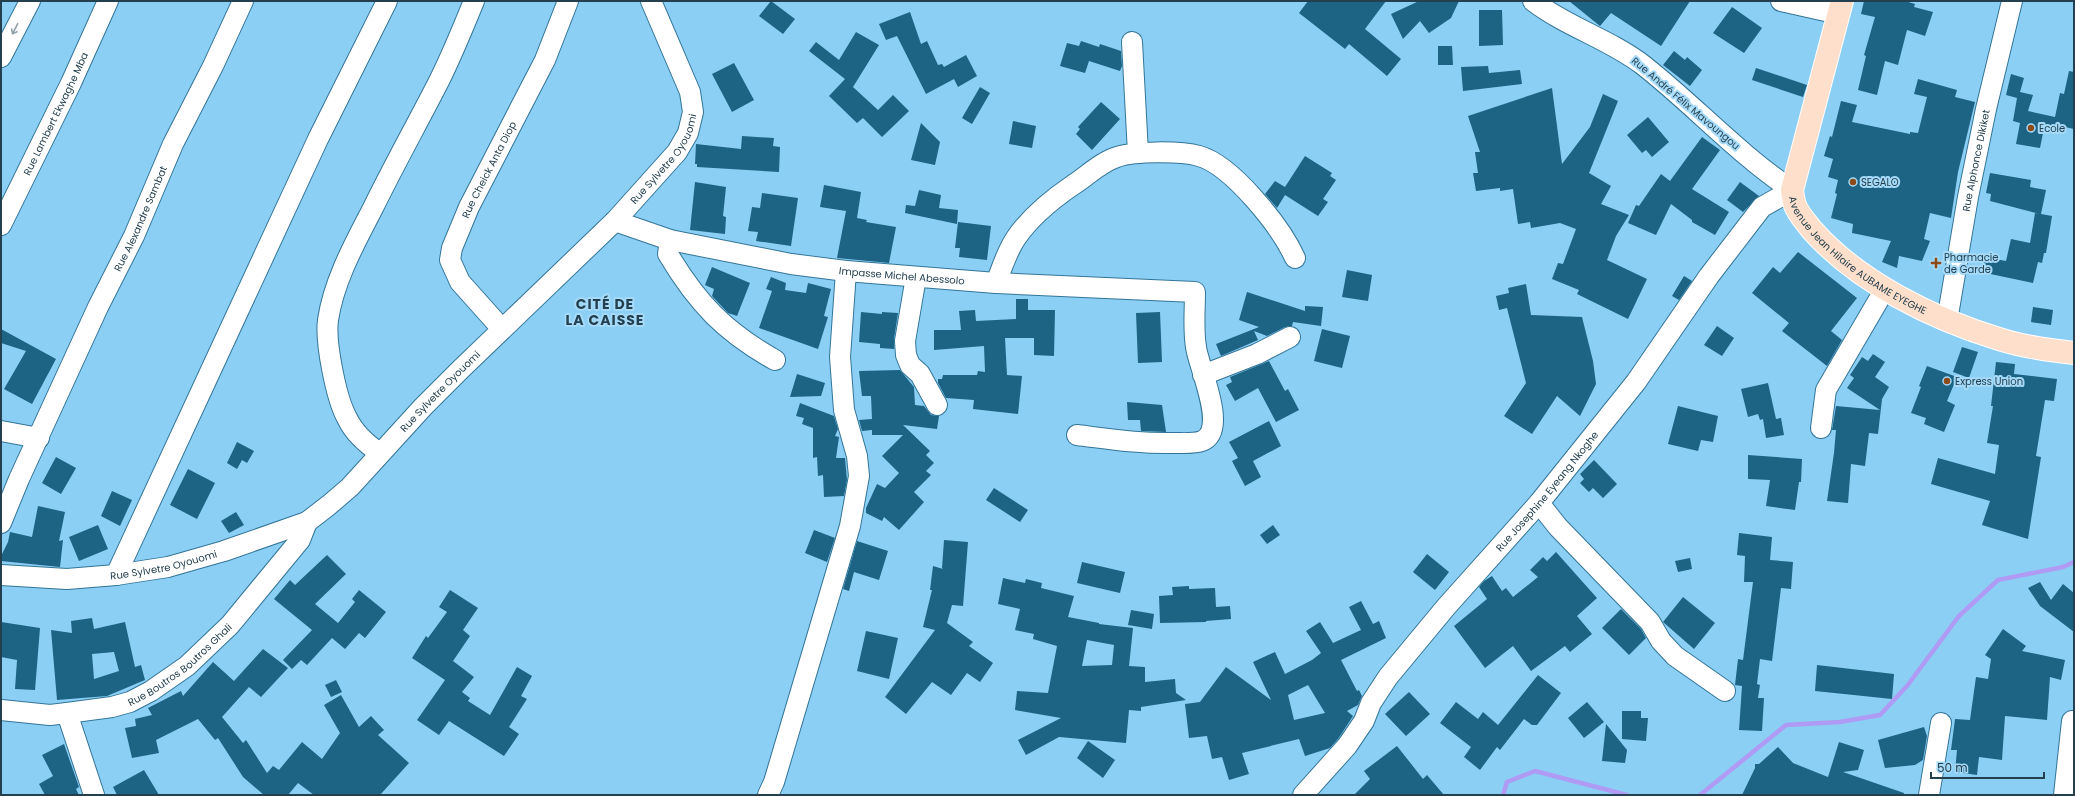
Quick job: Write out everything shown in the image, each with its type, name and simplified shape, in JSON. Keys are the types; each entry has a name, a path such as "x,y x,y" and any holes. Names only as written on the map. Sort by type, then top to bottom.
{"main road":[{"name":"Avenue Jean Hilaire AUBAME EYEGHE","path":"1840,8 1792,190 1795,205 1804,220 1822,241 1843,259 1885,290 1947,321 1999,339 2025,346 2074,353"}],"street":[{"path":"1,57 30,1"},
{"name":"Rue Lambert Ekwaghe Mba","path":"1,225 71,82 108,1"},
{"name":"Rue Alexandre Sambat","path":"40,438 98,307 134,236 173,144 213,66 243,1"},
{"path":"116,575 315,146 387,1"},
{"path":"379,453 362,440 346,417 336,387 330,352 328,321 335,289 346,264 385,182 439,81 474,1"},
{"name":"Rue Cheick Anta Diop","path":"502,329 460,282 450,260 452,248 469,207 545,60 568,1"},
{"name":"Rue Sylvetre Oyouomi","path":"1,575 67,579 116,575 168,567 197,559 306,522 350,487 379,453 423,407 615,221 677,152 688,133 693,112 690,92 651,1"},
{"name":"Rue André Félix Mavoungou","path":"1533,1 1555,16 1613,46 1638,62 1703,115 1760,167 1792,190"},
{"path":"1781,1 1840,8"},
{"name":"Rue Alphonce Dikiket","path":"1947,321 1968,197 1986,109 2012,1"},
{"path":"1132,42 1138,153"},
{"path":"996,283 1015,240 1032,217 1056,197 1100,166 1117,157 1138,153 1180,153 1200,156 1221,169 1244,188 1258,204 1290,248 1295,258"},
{"name":"Rue Josephine Eyeang Nkoghe","path":"1303,795 1348,746 1364,721 1371,703 1388,678 1457,595 1499,550 1539,503 1636,382 1709,276 1762,207 1792,190"},
{"name":"Impasse Michel Abessolo","path":"615,221 670,240 791,264 846,271 996,283 1195,292 1194,337 1203,375"},
{"path":"670,240 668,254 695,297 715,318 747,345 775,360"},
{"path":"768,795 774,782 850,526 857,495 859,476 857,456 844,410 840,357 846,271"},
{"path":"916,277 905,341 906,355 910,365 920,374 937,405"},
{"path":"1821,428 1826,390 1885,290"},
{"path":"1077,435 1141,444 1202,441 1208,436 1212,425 1211,398 1203,375 1257,354 1290,337"},
{"path":"1,431 40,438 5,504 1,523"},
{"path":"1539,503 1558,527 1650,622 1661,641 1674,656 1725,691"},
{"name":"Rue Boutros Boutros Ghali","path":"1,710 50,715 67,714 112,707 130,702 151,691 187,666 230,625 287,558 300,540 306,522"},
{"path":"67,714 94,795"},
{"path":"2064,795 2072,721"},
{"path":"1929,795 1941,723"}],"building":[{"path":"771,1 795,19 783,34 759,16"},
{"path":"1308,1 1386,1 1365,29 1401,59 1387,76 1349,44 1345,49 1299,13"},
{"path":"1419,1 1459,1 1451,18 1429,33 1420,21 1403,39 1391,14"},
{"path":"1569,1 1690,1 1661,46 1611,13 1600,26"},
{"path":"1864,1 1905,1 1915,4 1914,7 1933,12 1925,36 1907,30 1898,65 1885,61 1877,95 1858,90 1866,56 1864,55 1875,17 1861,14"},
{"path":"1732,7 1762,28 1744,53 1713,33"},
{"path":"1479,10 1502,10 1503,45 1479,46"},
{"path":"910,12 921,44 927,41 938,65 942,64 944,67 966,55 977,76 958,87 954,79 926,94 897,36 886,40 879,24"},
{"path":"856,32 879,45 853,87 878,110 893,95 909,111 882,137 863,118 857,123 829,96 845,79 809,51 816,42 839,60"},
{"path":"1081,41 1099,47 1100,44 1121,51 1122,66 1120,71 1089,61 1085,73 1060,66 1067,43 1079,46"},
{"path":"1438,46 1452,46 1453,65 1438,65"},
{"path":"1674,51 1685,60 1687,57 1702,70 1690,86 1663,65"},
{"path":"734,63 754,100 732,112 712,74"},
{"path":"1488,66 1489,73 1520,70 1522,84 1463,91 1461,67"},
{"path":"1756,68 1807,85 1803,97 1752,80"},
{"path":"2069,71 2074,72 2074,129 2065,127 2064,131 2044,128 2040,148 2016,144 2020,123 2013,121 2017,98 2006,95 2011,74 2024,78 2020,92 2033,95 2028,111 2055,117 2060,93 2064,94"},
{"path":"1918,79 1957,90 1955,97 1975,102 1958,172 1951,218 1930,213 1924,239 1930,241 1922,261 1899,256 1897,268 1882,262 1891,241 1852,233 1853,224 1831,218 1837,194 1835,193 1838,180 1828,177 1833,159 1824,156 1830,136 1832,137 1841,101 1857,105 1852,122 1910,134 1910,132 1918,133 1927,97 1914,94"},
{"path":"980,87 990,93 972,124 962,118"},
{"path":"1552,88 1562,164 1590,127 1603,94 1618,101 1589,173 1611,186 1601,204 1629,215 1616,236 1607,260 1647,279 1628,319 1577,294 1579,290 1552,279 1558,263 1563,264 1576,229 1560,223 1531,228 1530,222 1518,224 1513,189 1500,191 1500,188 1476,191 1473,173 1478,173 1475,152 1480,152 1468,116"},
{"path":"1101,102 1120,119 1092,150 1076,134 1080,129 1078,127"},
{"path":"1648,117 1669,142 1652,157 1646,150 1642,153 1627,135"},
{"path":"1013,121 1036,126 1032,148 1009,144"},
{"path":"921,123 940,142 935,165 911,160"},
{"path":"742,136 774,138 773,146 780,147 779,172 697,167 697,164 695,164 696,144 741,149"},
{"path":"1702,137 1720,150 1692,189 1729,212 1715,235 1692,222 1692,220 1671,204 1656,235 1628,223 1636,205 1639,206 1661,174 1670,181"},
{"path":"1305,156 1332,173 1330,176 1336,180 1323,199 1328,202 1318,216 1285,195 1277,208 1265,194 1275,181 1285,187"},
{"path":"1990,173 2031,180 2030,187 2046,190 2041,214 2052,216 2046,253 2044,253 2042,263 2038,262 2033,283 1981,272 1984,257 2006,261 2011,239 2030,243 2035,213 2040,214 1990,201 1991,194 1986,193"},
{"path":"695,182 726,187 723,216 726,217 725,234 690,230"},
{"path":"1740,182 1759,196 1743,212 1727,200"},
{"path":"824,185 861,192 857,218 867,220 866,222 896,227 889,263 837,258 846,211 820,207"},
{"path":"919,190 941,195 939,208 958,210 957,224 905,213 906,205 915,206"},
{"path":"762,193 798,198 791,246 756,241 758,232 748,231 752,207 760,208"},
{"path":"958,222 991,226 987,260 959,257 960,248 955,248"},
{"path":"1798,252 1857,298 1831,331 1842,340 1827,366 1782,331 1789,323 1752,293 1773,267 1780,273"},
{"path":"712,267 750,283 737,316 728,313 712,296 714,289 705,285"},
{"path":"1347,270 1372,275 1368,301 1342,297"},
{"path":"1684,276 1692,281 1679,300 1672,296"},
{"path":"771,277 786,283 785,290 806,293 808,283 831,289 824,316 828,317 818,349 759,328 772,291 766,289"},
{"path":"1526,284 1531,315 1582,317 1593,361 1596,384 1580,416 1557,396 1532,434 1504,416 1526,383 1507,308 1499,310 1496,296 1509,293 1508,288"},
{"path":"1247,292 1305,311 1305,306 1323,307 1321,326 1293,322 1292,326 1285,327 1267,336 1254,331 1258,340 1221,356 1216,344 1259,327 1239,320"},
{"path":"1016,299 1028,299 1028,310 1055,310 1054,356 1034,355 1034,338 1005,338 1007,375 1022,376 1018,414 973,409 974,400 946,398 938,383 938,379 942,379 943,375 977,375 978,371 985,372 984,346 934,350 934,330 961,330 959,311 975,310 976,321 1016,319"},
{"path":"2033,307 2053,310 2051,325 2031,322"},
{"path":"861,312 882,314 882,312 898,313 894,349 880,348 880,344 859,342"},
{"path":"1160,312 1162,362 1138,363 1136,313"},
{"path":"1717,326 1734,338 1722,356 1704,345"},
{"path":"1,329 56,359 32,404 4,389 26,351 1,343"},
{"path":"1322,329 1350,336 1342,368 1314,361"},
{"path":"1962,347 1978,352 1969,378 1953,372"},
{"path":"1873,354 1885,362 1875,377 1889,387 1882,399 1878,434 1869,433 1865,466 1851,464 1848,503 1827,501 1834,453 1836,430 1832,430 1836,406 1880,410 1847,388 1854,378 1850,375 1862,357 1868,361"},
{"path":"1269,361 1285,391 1288,389 1299,410 1276,422 1258,388 1235,401 1226,385 1232,382 1230,377"},
{"path":"1996,362 2015,364 2014,374 2057,379 2054,401 2045,400 2036,456 2041,457 2028,539 1982,525 1990,501 1931,484 1938,458 1995,474 1999,445 1987,443 1993,406 1991,406"},
{"path":"1927,366 1957,377 1947,401 1955,405 1944,432 1924,424 1926,418 1911,413"},
{"path":"900,370 914,387 915,405 924,406 931,415 939,416 937,429 903,425 930,451 926,455 934,463 926,471 931,475 914,492 924,502 899,530 884,517 882,521 866,513 866,508 877,484 885,488 899,473 882,456 903,435 872,435 872,430 862,431 859,420 872,419 871,396 862,396 859,371"},
{"path":"797,374 825,383 821,396 790,397"},
{"path":"1768,383 1776,419 1781,418 1784,435 1766,438 1763,419 1760,420 1758,414 1748,417 1741,389"},
{"path":"1127,402 1162,405 1166,432 1141,431 1140,420 1128,420"},
{"path":"800,403 834,416 838,429 835,436 839,437 836,458 845,458 847,480 844,496 824,497 823,475 818,476 817,457 813,458 813,428 802,424 804,418 796,416"},
{"path":"1678,406 1718,416 1713,442 1701,440 1698,451 1668,444"},
{"path":"1269,421 1281,446 1253,461 1261,477 1245,486 1232,461 1238,458 1229,442"},
{"path":"237,442 254,451 247,463 242,460 237,469 227,463"},
{"path":"1748,455 1802,459 1801,482 1799,482 1795,510 1766,506 1770,480 1748,479"},
{"path":"56,457 76,468 61,494 42,483"},
{"path":"1594,460 1617,484 1603,498 1593,488 1589,492 1580,483 1584,479 1580,474"},
{"path":"188,469 215,483 197,519 170,505"},
{"path":"994,488 1028,510 1020,522 986,500"},
{"path":"112,491 132,500 120,526 101,516"},
{"path":"38,506 65,512 59,541 63,540 60,567 1,561 1,556 8,542 10,532 32,537"},
{"path":"236,512 244,525 229,533 221,521"},
{"path":"98,525 108,549 79,561 69,537"},
{"path":"1273,525 1280,535 1267,544 1260,535"},
{"path":"814,530 835,538 827,562 805,553"},
{"path":"1739,533 1772,537 1770,560 1793,562 1791,589 1781,588 1772,661 1760,659 1757,684 1760,685 1758,698 1764,698 1762,731 1739,730 1742,686 1735,685 1738,659 1743,660 1753,582 1744,582 1745,556 1737,555"},
{"path":"944,540 968,542 963,606 952,605 947,623 973,642 969,646 993,663 980,682 967,673 951,695 932,682 906,714 885,697 935,630 923,627 932,590 930,590 933,566 943,569"},
{"path":"857,541 888,551 879,580 854,572 849,591 843,589"},
{"path":"1556,552 1597,598 1577,616 1592,634 1570,652 1565,646 1531,671 1513,646 1485,668 1454,626 1487,599 1479,587 1484,581 1492,576 1502,591 1506,588 1513,597 1538,577 1530,570 1543,557 1547,561"},
{"path":"1427,554 1449,572 1435,590 1413,572"},
{"path":"327,555 346,574 315,604 338,623 355,602 352,599 359,590 386,612 365,638 359,633 345,649 332,638 307,665 301,660 292,669 283,660 312,630 274,599 290,580 295,585"},
{"path":"1690,558 1692,569 1678,572 1675,561"},
{"path":"1082,562 1125,572 1120,593 1077,583"},
{"path":"1003,578 1025,583 1026,579 1042,583 1041,588 1074,596 1068,617 1099,624 1133,628 1129,666 1145,667 1145,682 1175,679 1176,693 1186,700 1141,707 1141,711 1129,710 1126,743 1059,737 1026,755 1018,740 1061,718 1015,710 1017,691 1048,693 1057,646 1033,639 1034,634 1015,630 1020,609 998,604","holes":["1087,640 1114,645 1112,665 1082,666"]},
{"path":"2040,582 2051,600 2063,584 2074,593 2074,632 2040,606 2028,588"},
{"path":"1189,586 1189,589 1215,588 1216,607 1230,606 1231,619 1206,622 1160,623 1159,596 1173,595 1172,587"},
{"path":"450,590 478,608 463,630 470,636 453,661 474,677 462,692 470,698 468,701 490,715 517,667 532,676 521,696 527,699 509,727 519,734 504,756 449,721 439,735 417,720 445,680 412,658 426,636 428,638 447,612 439,607"},
{"path":"1683,597 1715,623 1694,649 1663,622"},
{"path":"1361,601 1373,624 1379,621 1386,638 1341,660 1357,691 1359,690 1362,696 1358,705 1347,711 1353,716 1338,739 1330,748 1305,756 1299,739 1242,753 1249,774 1229,780 1222,757 1212,759 1207,736 1189,738 1185,704 1200,702 1226,667 1271,700 1253,662 1275,652 1285,674 1312,660 1321,653 1306,631 1320,622 1333,643 1361,630 1349,607","holes":["1308,685 1325,713 1294,720 1288,695"]},
{"path":"1621,609 1641,629 1646,638 1629,655 1602,628"},
{"path":"1131,610 1154,614 1152,629 1128,625"},
{"path":"92,618 94,629 125,622 135,667 141,665 145,680 107,696 57,700 51,630 72,633 71,621","holes":["114,652 119,671 94,679 92,654"]},
{"path":"1,622 40,628 35,690 15,689 17,660 1,657"},
{"path":"2003,629 2026,646 2022,651 2065,660 2061,680 2050,677 2047,720 2005,716 2002,760 1979,757 1977,775 1955,772 1957,750 1951,750 1955,719 1970,720 1976,677 1988,679 1991,659 1985,655"},
{"path":"866,631 898,638 889,679 857,671"},
{"path":"263,649 288,668 261,697 249,687 222,717 243,743 246,740 267,773 273,766 279,770 302,742 322,759 340,733 324,705 341,695 359,727 371,716 384,730 378,735 409,763 380,795 314,795 298,783 288,795 264,795 243,777 218,738 215,740 198,719 156,740 159,753 132,758 125,728 136,726 135,719 152,715 148,708 181,691 183,696 213,662 234,681"},
{"path":"1817,665 1894,674 1892,699 1815,691"},
{"path":"1538,675 1561,693 1537,725 1532,725 1524,719 1500,750 1497,747 1480,770 1464,757 1471,747 1440,723 1456,702 1478,719 1483,712 1498,725"},
{"path":"336,680 342,692 331,697 325,685"},
{"path":"1409,692 1430,714 1406,736 1385,714"},
{"path":"1587,702 1604,722 1584,738 1568,718"},
{"path":"1622,711 1641,711 1641,718 1648,718 1646,741 1622,739"},
{"path":"1606,724 1627,750 1625,763 1602,761"},
{"path":"1924,727 1927,736 1923,760 1915,765 1885,768 1878,740"},
{"path":"1088,741 1115,760 1103,778 1077,758"},
{"path":"1839,742 1864,750 1858,770 1843,772 1904,793 1904,795 1742,795 1755,768 1755,764 1759,764 1778,747 1793,763 1828,777"},
{"path":"64,744 79,787 76,789 79,795 45,795 39,784 53,776 42,755"},
{"path":"1397,746 1423,779 1427,775 1444,795 1354,795 1370,779 1364,771"},
{"path":"144,770 159,795 117,795 113,787"}],"waterway":[{"path":"1700,795 1786,725 1840,722 1880,715 1907,686 1959,616 1998,580 2063,567 2074,562"},
{"path":"1503,795 1507,782 1535,771 1627,795"}],"place":[{"name":"Ecole","path":"2031,128"},
{"name":"SEGALO","path":"1853,182"},
{"name":"Pharmacie de Garde","path":"1936,263"},
{"name":"Express Union","path":"1947,381"}],"district":[{"name":"CITÉ DE LA CAISSE","path":"605,312"}]}
